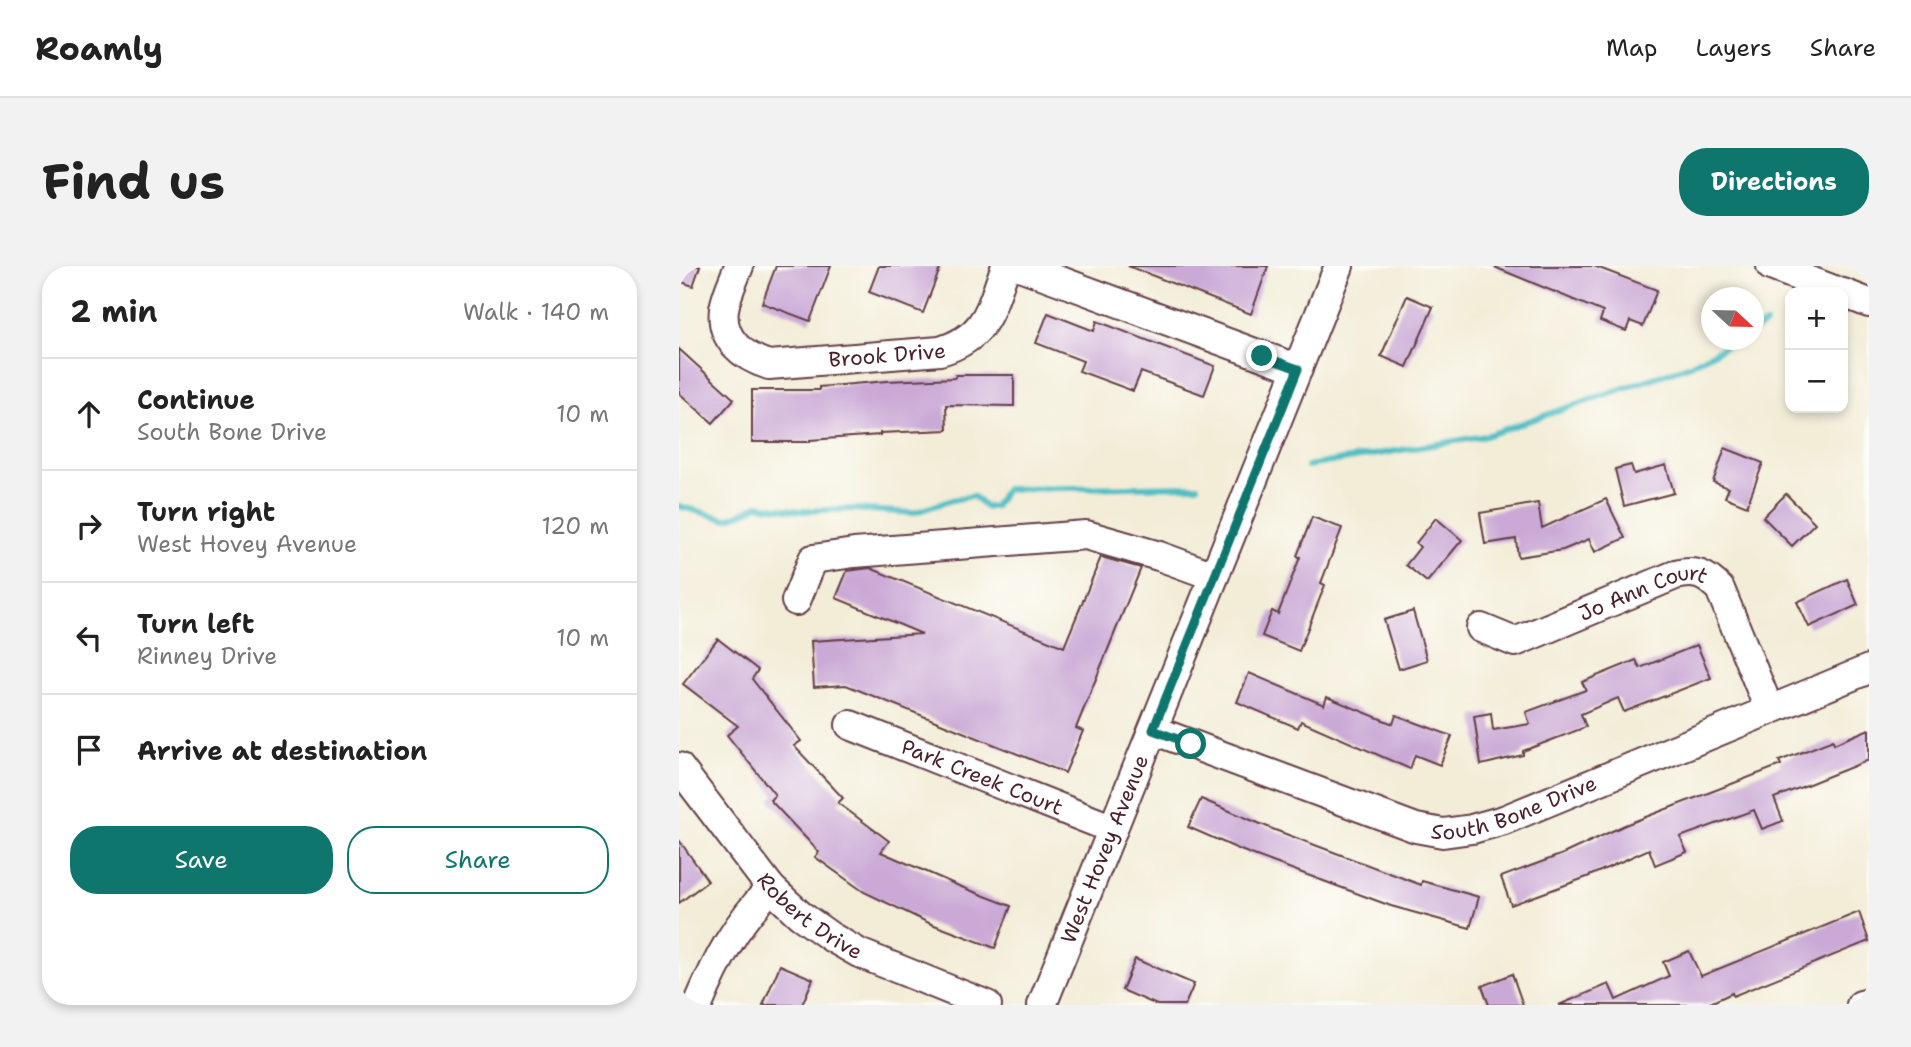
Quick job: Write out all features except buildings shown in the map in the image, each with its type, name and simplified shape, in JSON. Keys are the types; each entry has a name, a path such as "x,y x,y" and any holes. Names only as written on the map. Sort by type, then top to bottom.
{"street":[{"name":"Brook Drive","path":"739,266 724,308 725,324 730,340 737,349 751,360 769,365 940,351 958,346 973,336 985,321 1006,266"},
{"path":"1020,266 1298,369"},
{"name":"West Hovey Avenue","path":"1042,1005 1339,266"},
{"path":"1771,266 1825,287"},
{"path":"1848,296 1869,303"},
{"path":"796,601 813,559 854,553 1086,535 1159,556 1214,576"},
{"name":"Jo Ann Court","path":"1481,628 1515,642 1675,575 1696,572 1707,576 1720,589 1769,709"},
{"name":"South Bone Drive","path":"1153,730 1416,828 1443,833 1472,830 1504,820 1869,669"},
{"name":"Park Creek Court","path":"850,725 1113,829"},
{"name":"Robert Drive","path":"679,767 771,888 800,915 859,953 986,1005"},
{"path":"698,1005 717,960 751,908 771,888"},
{"path":"1861,1005 1869,1003"}],"waterway":[{"path":"1307,466 1485,436 1688,366 1719,350"},
{"path":"679,506 726,519 758,505 800,511 853,509 913,513 973,496 986,507 994,507 1006,489 1197,486"}],"route":[{"path":"1191,744 1153,730 1298,369 1262,356"}]}
